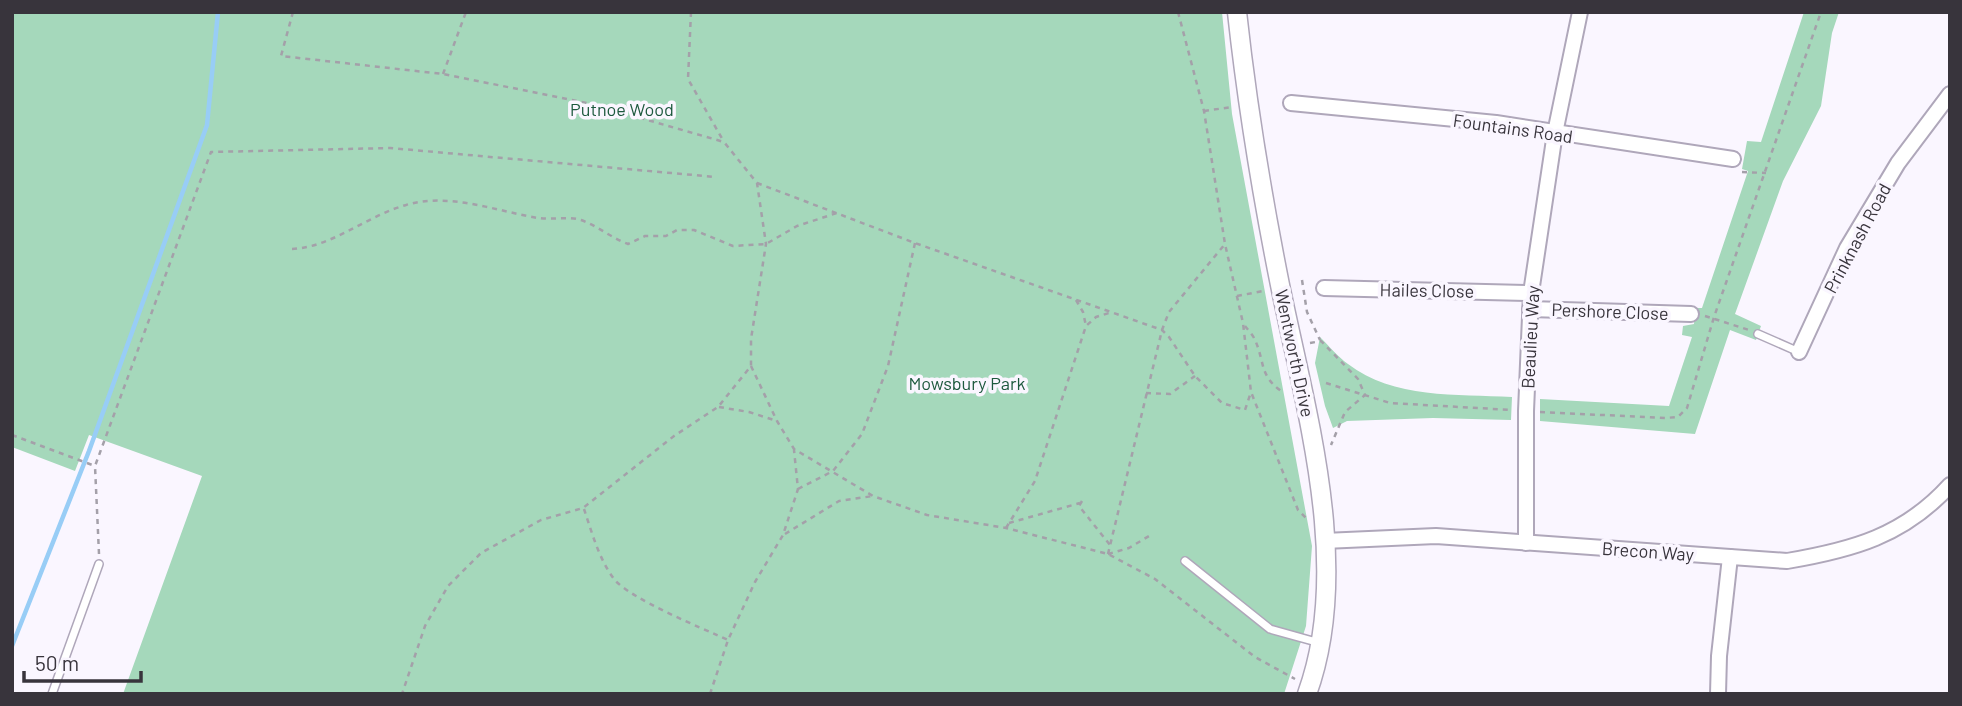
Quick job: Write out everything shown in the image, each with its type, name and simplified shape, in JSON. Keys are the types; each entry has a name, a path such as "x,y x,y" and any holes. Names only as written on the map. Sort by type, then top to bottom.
{"street":[{"name":"Wentworth Drive","path":"1237,12 1247,106 1307,407 1324,533 1326,594 1321,643 1308,690"},
{"name":"Beaulieu Way","path":"1526,543 1531,293 1555,133 1580,12"},
{"name":"Prinknash Road","path":"1799,352 1847,248 1898,163 1950,94"},
{"name":"Fountains Road","path":"1291,103 1496,123 1733,159"},
{"name":"Hailes Close","path":"1324,288 1531,293"},
{"name":"Pershore Close","path":"1530,309 1691,314"},
{"name":"Brecon Way","path":"1324,533 1436,537 1787,561 1859,546 1916,517 1950,485"},
{"path":"1718,694 1719,656 1730,557"}],"lane":[{"name":"Prinknash Road","path":"1758,334 1799,352"},
{"path":"1185,561 1270,629 1321,643"},
{"path":"52,694 99,565"}],"path":[{"path":"293,12 281,56 443,74 592,104 724,142"},
{"path":"443,74 466,12"},
{"path":"691,12 688,79 724,142 757,183 915,243 1161,330 1169,337 1195,376 1222,403 1245,410 1251,392"},
{"path":"1178,12 1204,111 1226,244 1243,323 1251,392 1298,510 1309,523 1324,533"},
{"path":"99,565 95,466 211,152 390,148 716,177"},
{"path":"1733,159 1742,172 1766,173"},
{"path":"710,694 729,640 755,582 783,535 798,489 794,449 776,421 751,366 751,339 766,244 757,183"},
{"path":"292,249 311,248 382,213 407,204 434,200 541,218 578,219 597,227 611,238 628,244 645,236 666,236 677,230 694,230 733,246 766,244 797,226 837,214"},
{"path":"798,489 833,471 862,434 888,366 915,243"},
{"path":"1108,554 1161,330 1169,312 1226,244"},
{"path":"1302,280 1307,312 1321,341 1358,379 1365,395 1345,412 1317,473"},
{"path":"1237,296 1263,291 1261,284"},
{"path":"1303,286 1324,288"},
{"path":"1006,528 1035,481 1086,326 1083,312 1075,299"},
{"path":"1086,326 1097,317 1112,312"},
{"path":"1691,314 1714,317 1758,334"},
{"path":"1243,323 1255,340 1270,384 1281,391"},
{"path":"1293,346 1321,341"},
{"path":"402,694 425,626 448,586 481,553 541,520 583,508 674,436 718,407 751,366"},
{"path":"1146,393 1170,394 1195,376"},
{"path":"718,407 749,412 776,421"},
{"path":"12,435 95,466"},
{"path":"794,449 873,496 927,515 1006,528 1108,554 1155,579 1255,657 1308,690"},
{"path":"783,535 839,501 873,496"},
{"path":"1009,523 1081,502 1079,506 1110,545"},
{"path":"583,508 603,561 616,581 635,595 729,640"},
{"path":"1108,554 1129,548 1149,536"}],"green space":[{"name":"Mowsbury Park","path":"12,12 1222,12 1232,114 1312,546 1306,626 1284,694 123,694 202,476 89,435 75,471 12,447"},
{"path":"1804,12 1839,12 1832,33 1821,106 1783,181 1735,314 1761,326 1756,340 1730,330 1695,434 1540,421 1540,399 1669,406 1692,337 1682,335 1683,326 1694,324 1695,308 1702,308 1748,171 1742,169 1747,141 1761,142"},
{"path":"1320,337 1348,364 1385,384 1426,393 1512,397 1511,420 1433,418 1347,421 1333,428 1315,363"}],"waterway":[{"path":"12,646 89,451 207,125 218,12"}],"park label":[{"name":"Putnoe Wood","path":"622,109"}]}
